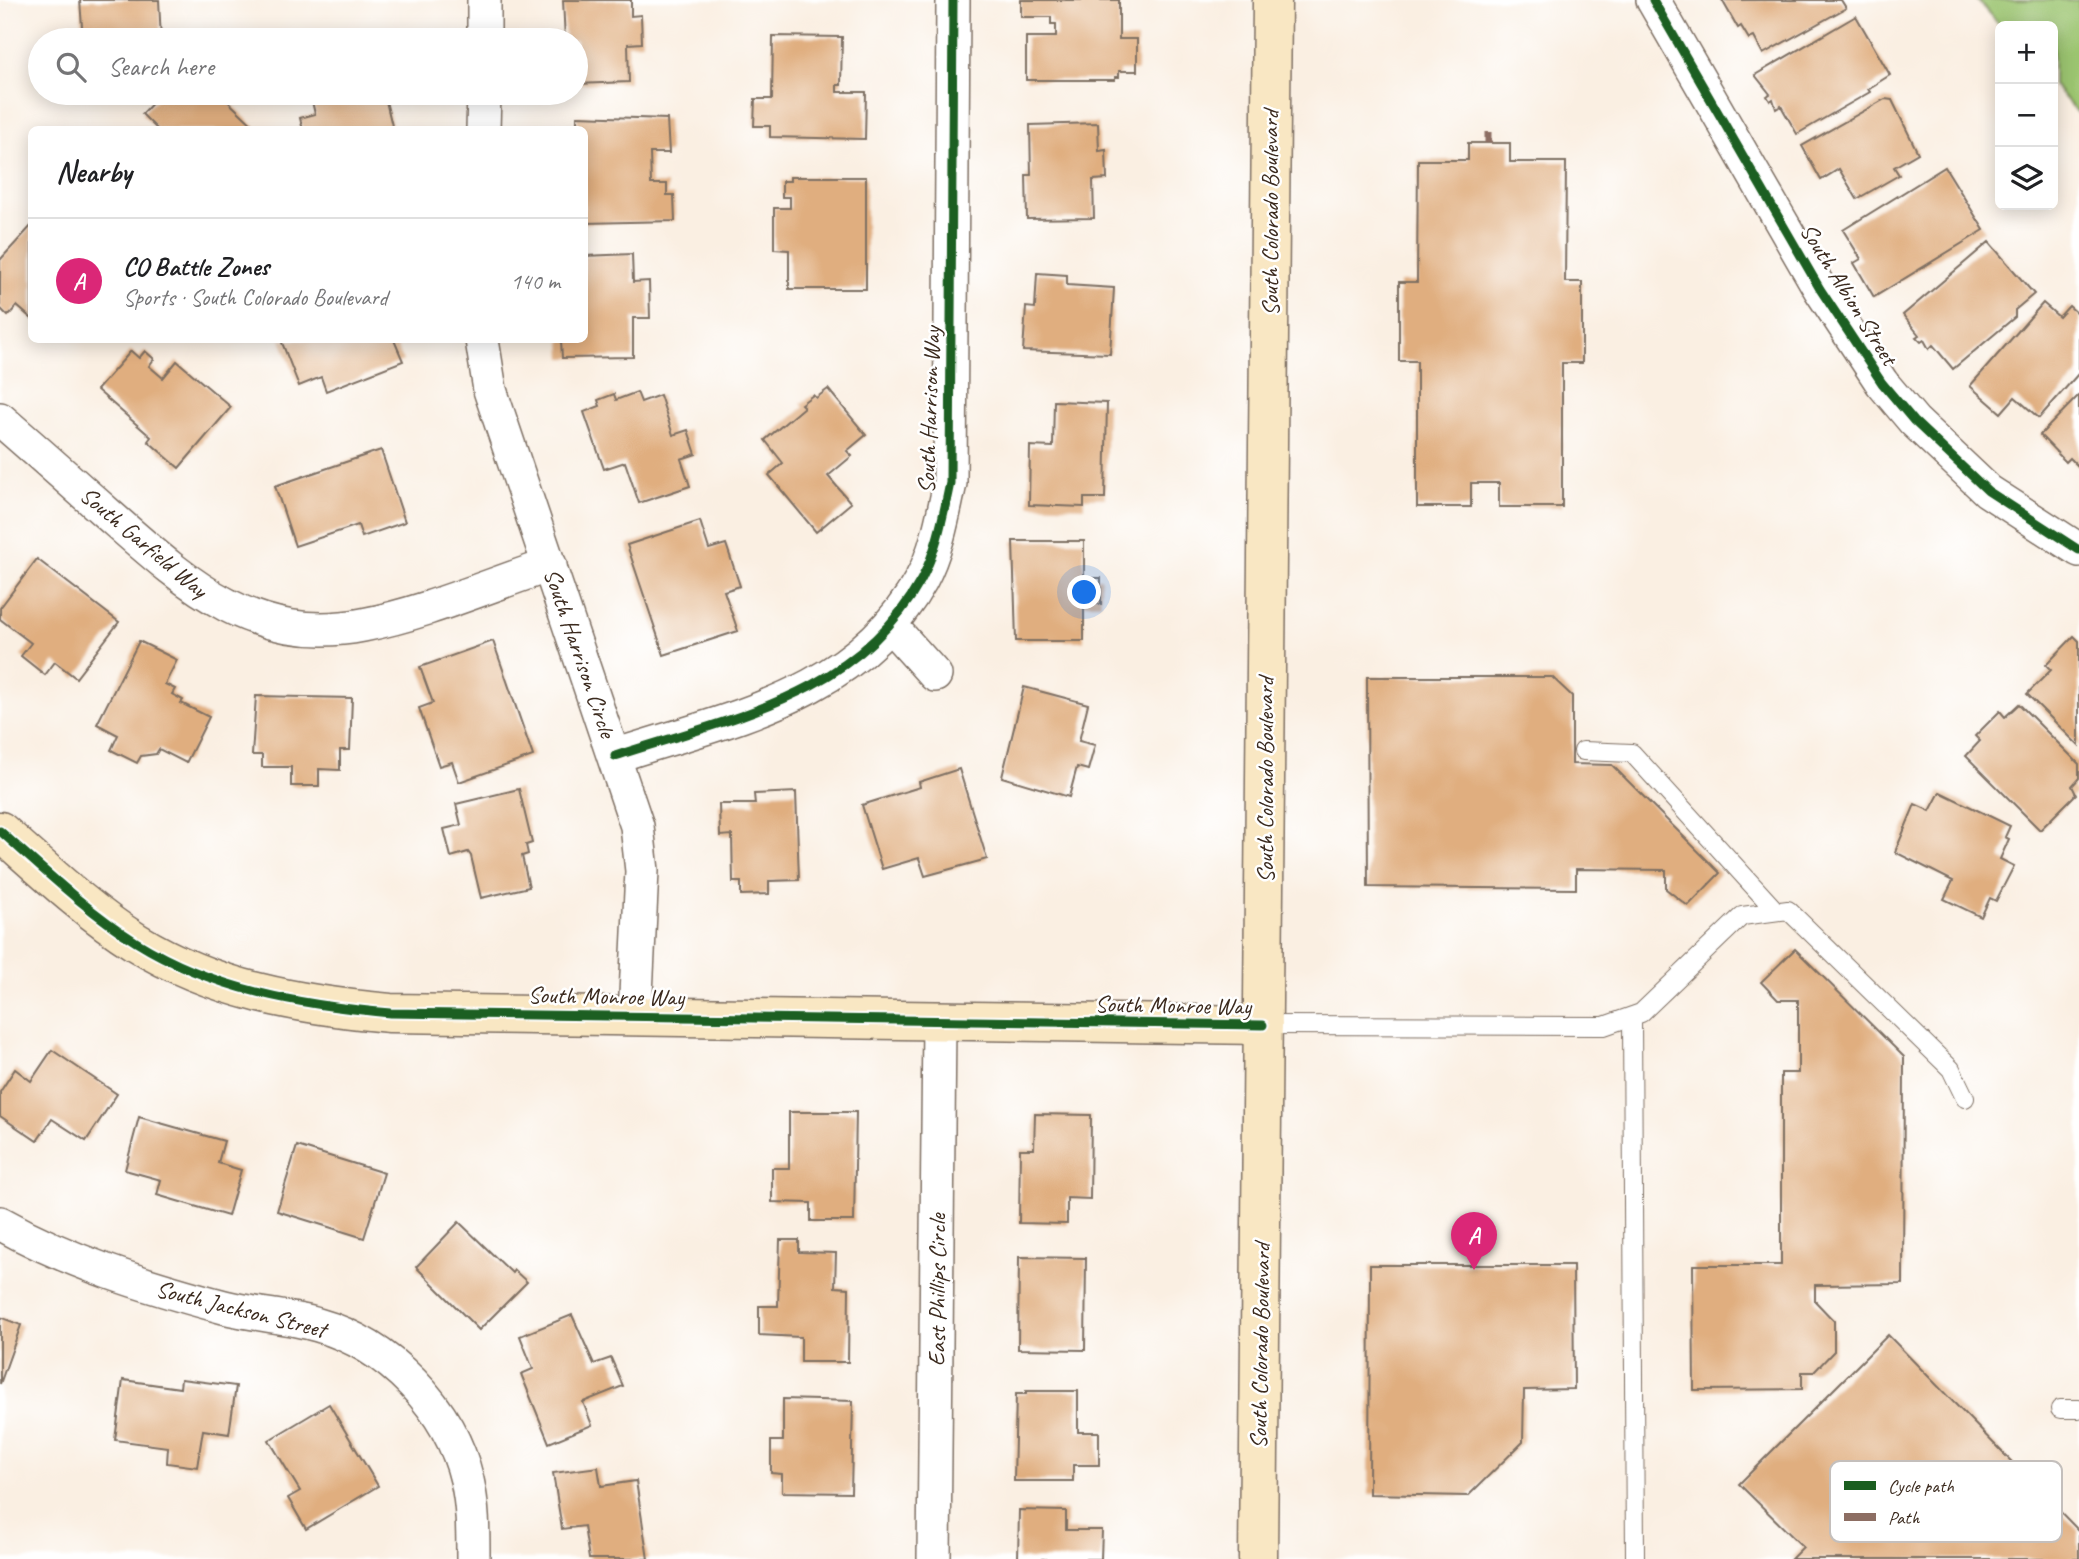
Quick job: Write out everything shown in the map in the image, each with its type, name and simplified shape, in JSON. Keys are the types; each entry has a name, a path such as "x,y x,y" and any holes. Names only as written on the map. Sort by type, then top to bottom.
{"main road":[{"name":"South Colorado Boulevard","path":"1258,1559 1272,0"},
{"name":"South Monroe Way","path":"0,831 71,894 137,942 200,974 253,993 320,1006 390,1013 1263,1025"}],"street":[{"path":"484,0 484,28"},
{"name":"South Harrison Way","path":"615,756 796,695 839,671 890,625 921,580 940,533 950,483 953,0"},
{"name":"South Albion Street","path":"1653,0 1820,289 1882,383 1914,421 1988,491 2079,550"},
{"path":"484,105 484,126"},
{"name":"South Harrison Circle","path":"482,343 490,390 637,826 642,871 635,1015"},
{"name":"South Garfield Way","path":"0,419 184,581 224,606 272,623 318,629 361,626 550,565"},
{"path":"890,625 935,675"},
{"name":"East Phillips Circle","path":"934,1559 939,1022"},
{"name":"South Jackson Street","path":"0,1223 67,1256 134,1283 230,1309 318,1325 356,1341 395,1365 429,1401 451,1436 467,1478 473,1515 473,1559"}],"lane":[{"path":"1584,751 1632,753 1776,911"},
{"path":"1263,1025 1604,1026 1642,1013 1742,916 1788,909 1951,1069 1965,1098"},
{"path":"1632,1017 1635,1559"},
{"path":"2060,1409 2079,1409"}],"green space":[{"path":"1977,0 2079,0 2079,114 2058,91 2058,21 1996,21"}],"building":[{"path":"80,0 159,0 160,28 82,28"},
{"path":"563,0 631,0 631,16 641,15 642,43 628,44 629,82 588,84 588,28 564,28"},
{"path":"1021,0 1119,0 1119,39 1137,39 1137,71 1119,71 1119,77 1115,77 1115,80 1026,80 1026,37 1056,37 1056,24 1051,24 1051,17 1021,17"},
{"path":"1722,0 1841,0 1846,8 1763,54 1754,37 1749,39 1741,26 1738,28"},
{"path":"1856,16 1890,75 1868,89 1870,92 1797,134 1781,106 1776,109 1773,99 1770,101 1767,96 1770,94 1755,75"},
{"path":"773,36 842,37 841,85 837,85 837,92 866,92 865,139 770,137 770,126 754,126 755,99 772,99"},
{"path":"1885,99 1892,100 1918,153 1894,167 1899,175 1857,199 1839,169 1821,180 1802,146"},
{"path":"151,105 232,105 254,126 154,126 142,114"},
{"path":"313,105 387,105 392,126 302,126 300,118 315,114"},
{"path":"577,116 667,119 669,153 650,153 651,184 667,184 667,195 674,195 675,221 588,223 588,126 577,126"},
{"path":"1098,123 1099,151 1106,150 1107,179 1093,180 1094,218 1027,219 1026,175 1031,175 1030,125"},
{"path":"1468,143 1510,143 1510,162 1566,162 1565,282 1582,282 1582,363 1562,363 1562,507 1499,507 1499,483 1471,483 1471,507 1417,507 1417,361 1399,361 1399,282 1417,282 1418,160 1468,160"},
{"path":"1945,167 1984,230 1874,297 1854,263 1861,259 1843,230"},
{"path":"790,177 866,177 866,289 789,289 789,250 774,249 774,208 790,208 790,197 782,197 782,181 790,181"},
{"path":"28,229 28,316 17,306 8,316 0,308 0,260"},
{"path":"1989,242 2034,294 2015,310 2015,317 1953,369 1933,345 1929,349 1924,340 1921,342 1916,337 1919,335 1903,315"},
{"path":"632,254 633,282 649,281 650,318 633,318 633,357 562,358 561,343 588,343 588,256"},
{"path":"1037,273 1067,275 1067,285 1114,288 1110,354 1023,351 1026,307 1035,308"},
{"path":"2043,303 2059,317 2069,306 2079,315 2079,373 2039,418 2015,397 2001,413 1970,386"},
{"path":"282,343 395,343 403,361 326,391 321,377 299,386"},
{"path":"131,351 139,358 145,351 154,359 149,366 163,378 177,361 231,407 179,468 148,441 151,437 97,390"},
{"path":"828,389 866,435 847,451 852,456 828,476 851,503 816,532 769,475 783,463 765,440 804,407 801,404"},
{"path":"637,392 641,402 660,395 673,435 688,430 696,454 681,459 690,486 639,503 625,462 604,469 584,412 600,406 598,400 614,394 616,400"},
{"path":"2079,395 2079,467 2070,458 2066,462 2040,435"},
{"path":"1054,401 1107,403 1105,498 1084,498 1084,507 1029,505 1030,446 1053,447"},
{"path":"381,450 405,522 362,537 358,525 295,546 275,486"},
{"path":"700,521 709,549 726,544 740,586 724,591 738,631 664,655 627,545"},
{"path":"1013,541 1084,541 1084,578 1101,578 1101,604 1084,604 1084,641 1016,641"},
{"path":"37,559 119,622 76,678 55,662 45,675 21,656 31,643 0,619 0,608"},
{"path":"2074,636 2079,641 2079,746 2027,694 2051,670 2046,665"},
{"path":"139,641 177,660 165,684 175,689 172,694 183,700 181,703 209,717 186,763 159,749 156,754 141,756 137,763 111,750 118,735 97,724"},
{"path":"493,641 533,756 459,782 452,762 439,766 419,708 433,703 420,667"},
{"path":"1367,677 1552,677 1572,696 1572,764 1612,765 1720,873 1688,906 1666,889 1666,870 1576,869 1576,889 1368,887"},
{"path":"1024,687 1088,704 1079,741 1095,745 1088,770 1077,767 1069,797 1002,777"},
{"path":"256,696 352,698 350,750 340,750 340,770 319,769 319,786 291,786 291,767 262,767 262,755 252,755"},
{"path":"2019,704 2079,764 2079,778 2072,786 2076,794 2040,830 1966,756 1980,741 1975,736 2000,711 2005,717"},
{"path":"959,769 987,859 925,876 919,858 882,869 862,805 920,787 919,782"},
{"path":"519,789 532,843 526,845 528,854 522,856 529,887 481,898 471,856 468,852 451,857 444,829 461,825 456,804"},
{"path":"796,792 799,880 769,881 769,894 741,895 741,882 733,882 732,835 720,836 719,804 755,804 754,794"},
{"path":"1940,792 2010,826 2005,837 2009,839 2000,859 2014,866 1996,901 1990,898 1981,917 1944,899 1953,881 1895,852 1915,804 1930,811"},
{"path":"1795,949 1904,1057 1903,1284 1815,1285 1815,1301 1834,1321 1834,1351 1814,1372 1802,1372 1802,1389 1694,1390 1693,1265 1781,1265 1781,1073 1798,1073 1798,1000 1778,1000 1761,982"},
{"path":"52,1050 117,1094 86,1141 52,1119 37,1141 0,1116 0,1092 15,1069 31,1081"},
{"path":"789,1112 856,1112 854,1221 811,1221 811,1203 772,1202 772,1168 789,1168"},
{"path":"1035,1114 1091,1115 1090,1199 1067,1198 1067,1224 1019,1223 1020,1149 1034,1149"},
{"path":"139,1117 224,1141 218,1163 241,1170 228,1216 157,1195 161,1180 125,1170"},
{"path":"297,1146 384,1173 364,1238 277,1211"},
{"path":"459,1222 512,1273 514,1270 527,1282 479,1330 416,1267"},
{"path":"780,1240 799,1240 799,1252 836,1253 835,1287 849,1288 848,1362 801,1362 801,1337 759,1335 759,1306 778,1306"},
{"path":"1019,1257 1086,1258 1085,1350 1018,1349"},
{"path":"1370,1265 1573,1265 1574,1389 1524,1390 1523,1442 1468,1496 1369,1494"},
{"path":"572,1315 594,1364 611,1358 623,1386 583,1402 592,1425 549,1443 521,1374 533,1369 520,1336"},
{"path":"0,1317 21,1325 0,1384"},
{"path":"1888,1335 2011,1461 1830,1461 1830,1542 2062,1542 2062,1514 2079,1531 2079,1559 1791,1559 1803,1547 1739,1484"},
{"path":"181,1379 236,1386 229,1434 203,1430 197,1467 167,1463 168,1447 115,1440 123,1380 180,1388"},
{"path":"1026,1391 1078,1391 1078,1432 1099,1432 1099,1465 1073,1465 1073,1481 1014,1481 1016,1394 1026,1394"},
{"path":"783,1399 853,1401 851,1493 782,1492 782,1474 771,1473 771,1441 783,1441"},
{"path":"329,1404 378,1486 306,1529 288,1498 300,1491 269,1440"},
{"path":"598,1467 601,1486 636,1481 648,1559 589,1559 584,1526 562,1529 553,1473"},
{"path":"1019,1510 1066,1511 1066,1530 1102,1530 1101,1559 1018,1559"}],"marked path":[{"path":"1488,132 1488,143"}],"cycle path":[{"path":"615,756 745,714 826,677 862,651 894,619 927,569 939,533 950,483 953,0"},
{"path":"1653,0 1820,289 1882,383 1914,421 1988,491 2079,550"},
{"path":"0,831 100,917 165,959 227,983 291,1000 390,1013 1263,1025"}],"place":[{"name":"CO Battle Zones","path":"1474,1270"}]}
